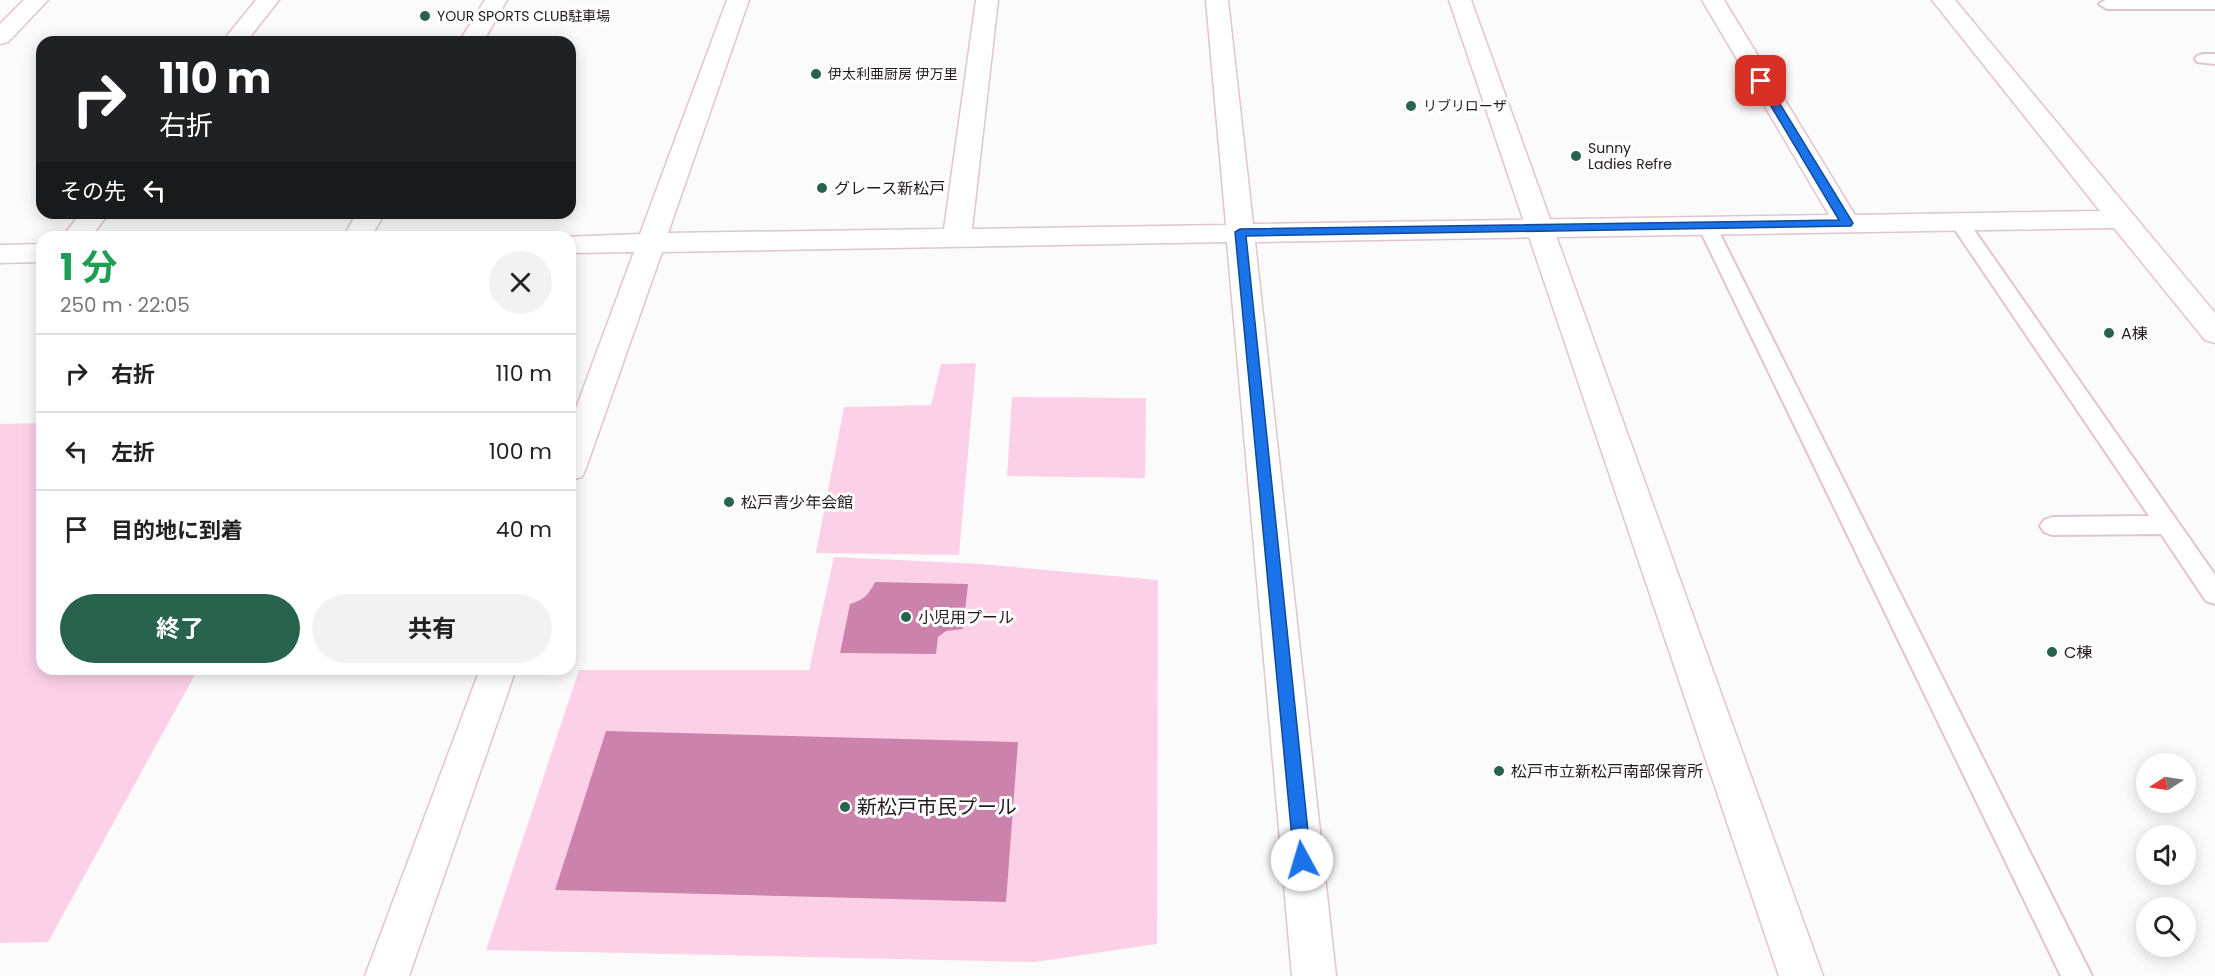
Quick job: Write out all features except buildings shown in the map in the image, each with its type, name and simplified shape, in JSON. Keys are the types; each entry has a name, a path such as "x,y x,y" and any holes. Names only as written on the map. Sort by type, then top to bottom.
{"street":[{"path":"0,37 37,0"},
{"path":"239,36 268,0"},
{"path":"475,36 496,0"},
{"path":"576,451 738,0"},
{"path":"957,238 987,0"},
{"path":"1217,0 1314,976"},
{"path":"1460,0 1801,976"},
{"path":"1713,0 1847,223"},
{"path":"1943,0 2215,333"},
{"path":"80,231 90,219"},
{"path":"576,244 2122,219"},
{"path":"0,254 36,253"},
{"path":"387,976 496,675"}],"lane":[{"path":"2107,4 2215,4"},
{"path":"1958,221 2215,594"},
{"path":"1707,226 2077,976"},
{"path":"2052,526 2167,525"}],"shaded area":[{"path":"976,363 959,555 816,553 844,407 931,405 941,364"},
{"path":"1012,397 1146,398 1145,478 1007,476"},
{"path":"36,423 36,675 195,675 48,942 0,943 0,424"},
{"name":"新松戸市民プール","path":"834,557 981,564 1158,580 1157,944 1035,962 486,950 579,670 809,670"},
{"name":"小児用プール","path":"875,582 968,584 963,629 946,631 938,637 936,654 840,653 850,604 865,596"},
{"path":"606,731 1018,742 1006,902 555,890"}],"place":[{"name":"YOUR SPORTS CLUB駐車場","path":"425,16"},
{"name":"伊太利亜厨房 伊万里","path":"816,74"},
{"name":"リブリローザ","path":"1411,106"},
{"name":"Sunny Ladies Refre","path":"1576,156"},
{"name":"グレース新松戸","path":"822,188"},
{"name":"A棟","path":"2109,333"},
{"name":"松戸青少年会館","path":"729,502"},
{"name":"小児用プール","path":"906,617"},
{"name":"C棟","path":"2052,652"},
{"name":"松戸市立新松戸南部保育所","path":"1499,771"},
{"name":"新松戸市民プール","path":"845,807"}],"route":[{"path":"1302,860 1240,232 1572,229 1847,223 1761,81"}]}
